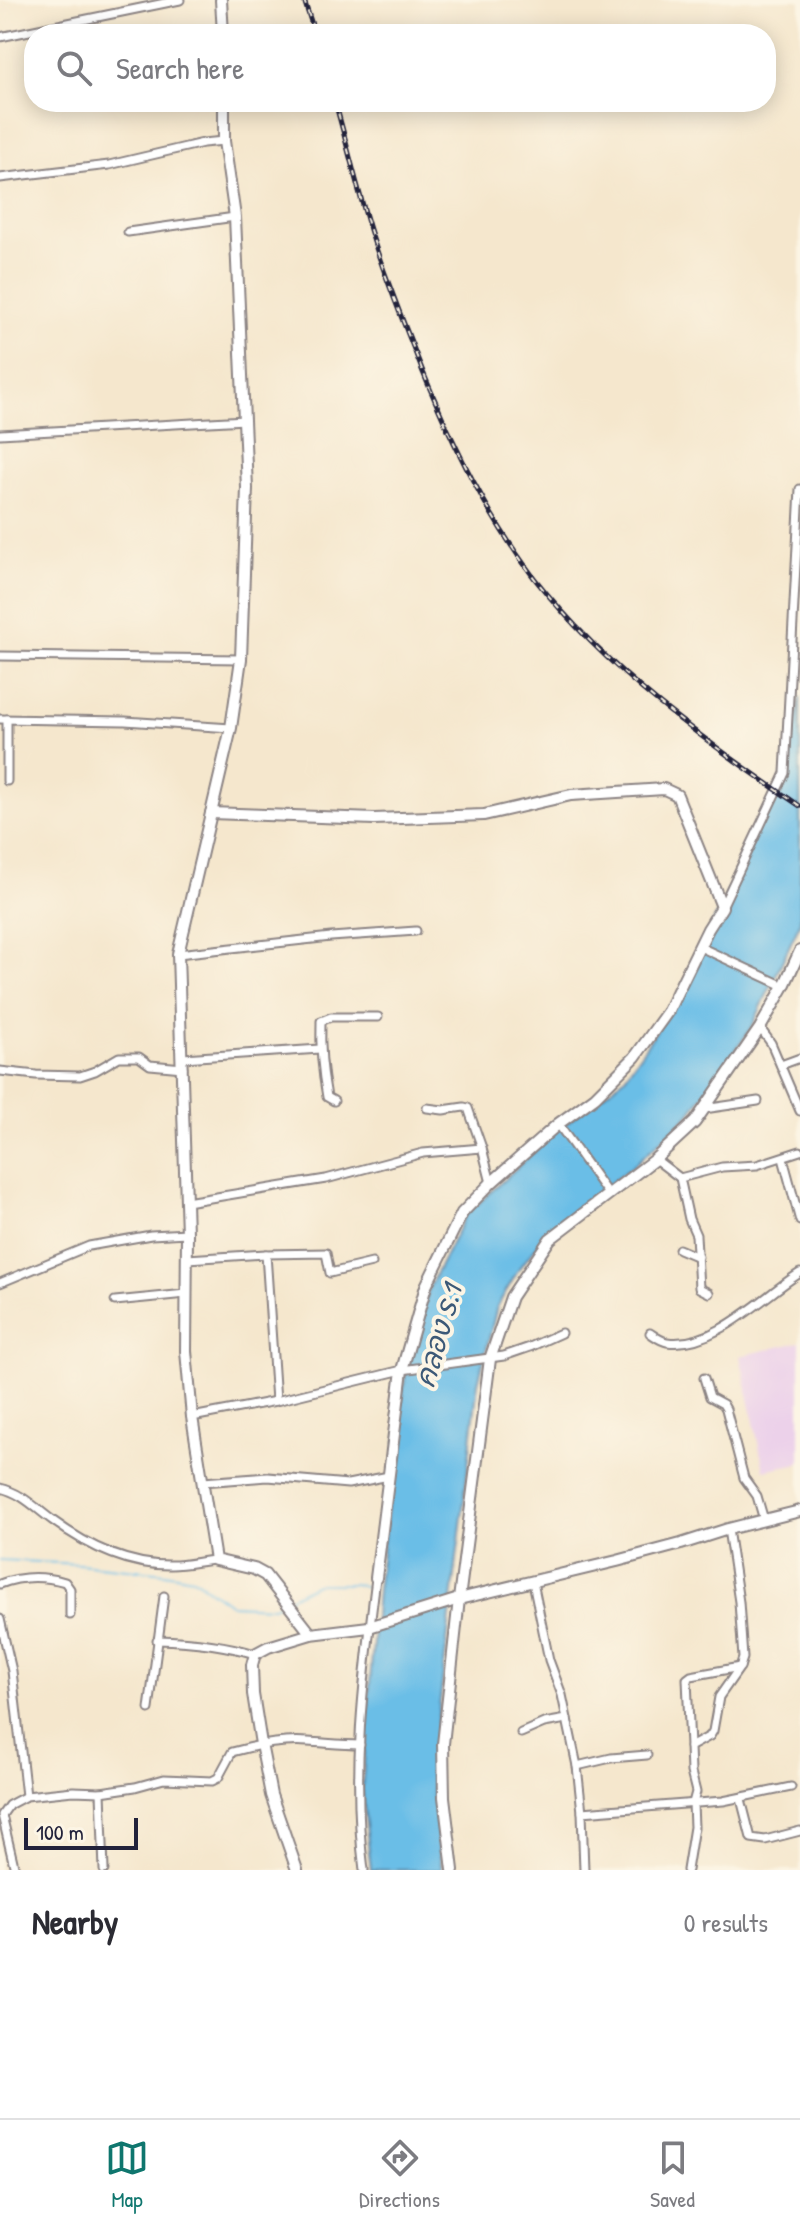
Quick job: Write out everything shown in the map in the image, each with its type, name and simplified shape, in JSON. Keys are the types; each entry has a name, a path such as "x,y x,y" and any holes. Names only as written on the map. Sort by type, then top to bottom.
{"street":[{"path":"63,24 180,0"},
{"path":"221,0 222,24"},
{"path":"0,37 24,32"},
{"path":"215,1560 192,1417 186,1351 187,1233 178,954 231,728 241,659 247,488 245,420 235,217 224,141 224,112"},
{"path":"0,178 109,165 224,141"},
{"path":"128,232 235,217"},
{"path":"0,434 245,420"},
{"path":"364,1870 358,1781 369,1627 402,1370 426,1286 462,1213 558,1124 595,1097 635,1057 668,1011 704,948 785,773 795,692 800,489"},
{"path":"0,656 241,659"},
{"path":"7,781 4,719 125,721 231,728"},
{"path":"211,813 374,819 484,815 571,795 664,789 677,795 722,907"},
{"path":"178,954 416,931"},
{"path":"704,948 781,984"},
{"path":"453,1870 444,1797 443,1744 490,1359 511,1297 550,1239 655,1159 695,1122 760,1028 800,951"},
{"path":"334,1101 327,1097 320,1049 321,1021 324,1018 378,1017"},
{"path":"760,1028 771,1043 800,1111"},
{"path":"0,1071 80,1076 119,1057 139,1057 150,1065 320,1049"},
{"path":"781,1065 800,1058"},
{"path":"704,1109 758,1101"},
{"path":"427,1108 468,1108 491,1183"},
{"path":"558,1124 608,1194"},
{"path":"186,1202 326,1179 423,1153 482,1148"},
{"path":"680,1178 722,1167 757,1165 800,1151"},
{"path":"783,1158 800,1221"},
{"path":"655,1159 680,1178 696,1235 699,1288 709,1293"},
{"path":"678,1219 688,1214"},
{"path":"0,1283 89,1246 151,1235 187,1233"},
{"path":"679,1249 698,1257"},
{"path":"187,1259 326,1253 330,1273 372,1263"},
{"path":"266,1254 276,1401"},
{"path":"650,1333 664,1342 683,1342 705,1336 737,1319 800,1273"},
{"path":"115,1301 186,1294"},
{"path":"192,1417 276,1401 402,1370 490,1359 530,1347 561,1333"},
{"path":"704,1378 710,1397 726,1409 744,1478 757,1496 764,1520"},
{"path":"203,1482 268,1477 348,1484 389,1476"},
{"path":"0,1488 16,1492 53,1521 110,1553 132,1560 171,1565 215,1560 254,1569 265,1575 311,1634"},
{"path":"157,1640 192,1641 255,1654 311,1634 369,1627 459,1599 800,1511"},
{"path":"690,1747 713,1731 719,1697 743,1658 728,1529"},
{"path":"0,1584 16,1578 65,1582 70,1589 70,1615"},
{"path":"533,1582 549,1660 562,1695 577,1766 584,1870"},
{"path":"149,1709 164,1596"},
{"path":"0,1619 12,1671 26,1796"},
{"path":"255,1654 252,1665 253,1694 261,1744 271,1795 297,1870"},
{"path":"687,1870 696,1792 691,1772 687,1679 740,1667"},
{"path":"521,1733 544,1723 567,1719"},
{"path":"15,1870 3,1830 2,1815 9,1805 26,1796 73,1791 101,1792 164,1779 212,1781 218,1778 232,1752 261,1744 309,1742 360,1745"},
{"path":"577,1766 611,1758 647,1755"},
{"path":"582,1812 741,1799 791,1787"},
{"path":"101,1792 104,1870"},
{"path":"741,1799 751,1838 765,1840 800,1831"}],"shaded area":[{"path":"800,1342 800,1463 764,1470 740,1356"}],"water":[{"name":"คลอง ร.1","path":"800,698 800,923 752,1027 689,1115 633,1166 556,1224 522,1264 497,1307 478,1383 432,1767 442,1870 371,1870 362,1789 377,1589 405,1377 430,1285 465,1216 556,1131 623,1079 675,1004 781,777"}],"waterway":[{"path":"0,1560 165,1573 193,1578 231,1605 273,1607 280,1603"},
{"path":"289,1598 316,1584 353,1584 371,1588"}],"railway":[{"path":"304,0 312,24"},
{"path":"338,112 372,236 423,372 472,479 501,530 535,579 594,645 658,703 800,806"}]}
